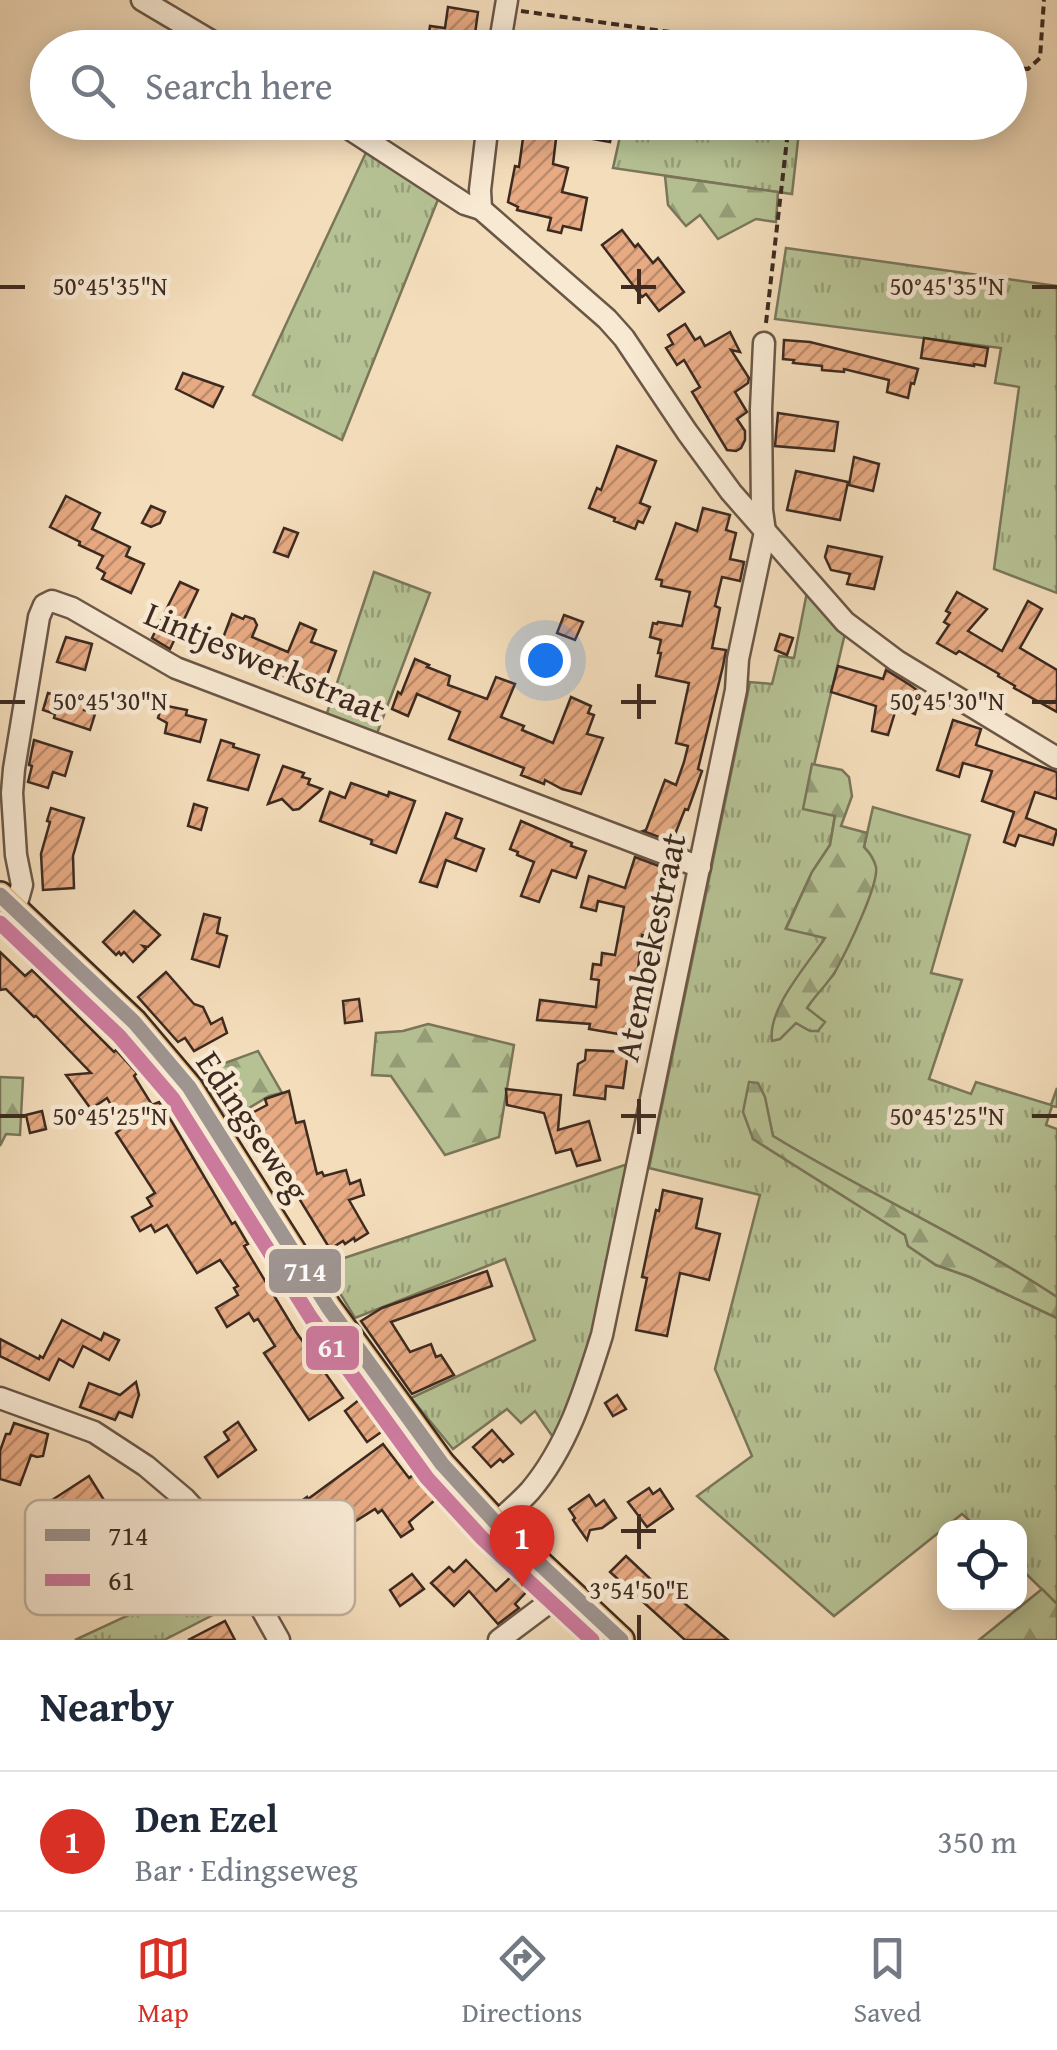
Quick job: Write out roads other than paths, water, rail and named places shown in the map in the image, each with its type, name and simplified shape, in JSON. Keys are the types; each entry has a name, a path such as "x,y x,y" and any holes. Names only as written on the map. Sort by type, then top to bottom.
{"main road":[{"name":"Edingseweg","path":"8,903 134,1022 189,1087 328,1307 442,1464 496,1523 621,1640"}],"street":[{"path":"142,0 193,30"},
{"path":"502,30 507,4"},
{"path":"367,140 465,204 482,209 608,319 731,492 845,622 897,661 1057,758"},
{"path":"482,209 480,190 486,140"},
{"name":"Atembekestraat","path":"496,1523 530,1491 555,1455 581,1403 597,1352 766,532 762,510 764,343"},
{"name":"Lintjeswerkstraat","path":"8,903 22,885 16,855 14,770 39,617 44,606 52,601 72,608 176,668 700,866"},
{"path":"0,1398 94,1432 146,1466 186,1500"},
{"path":"498,1640 564,1588"},
{"path":"265,1615 279,1640"}],"place":[{"name":"Den Ezel","path":"522,1587"}]}
